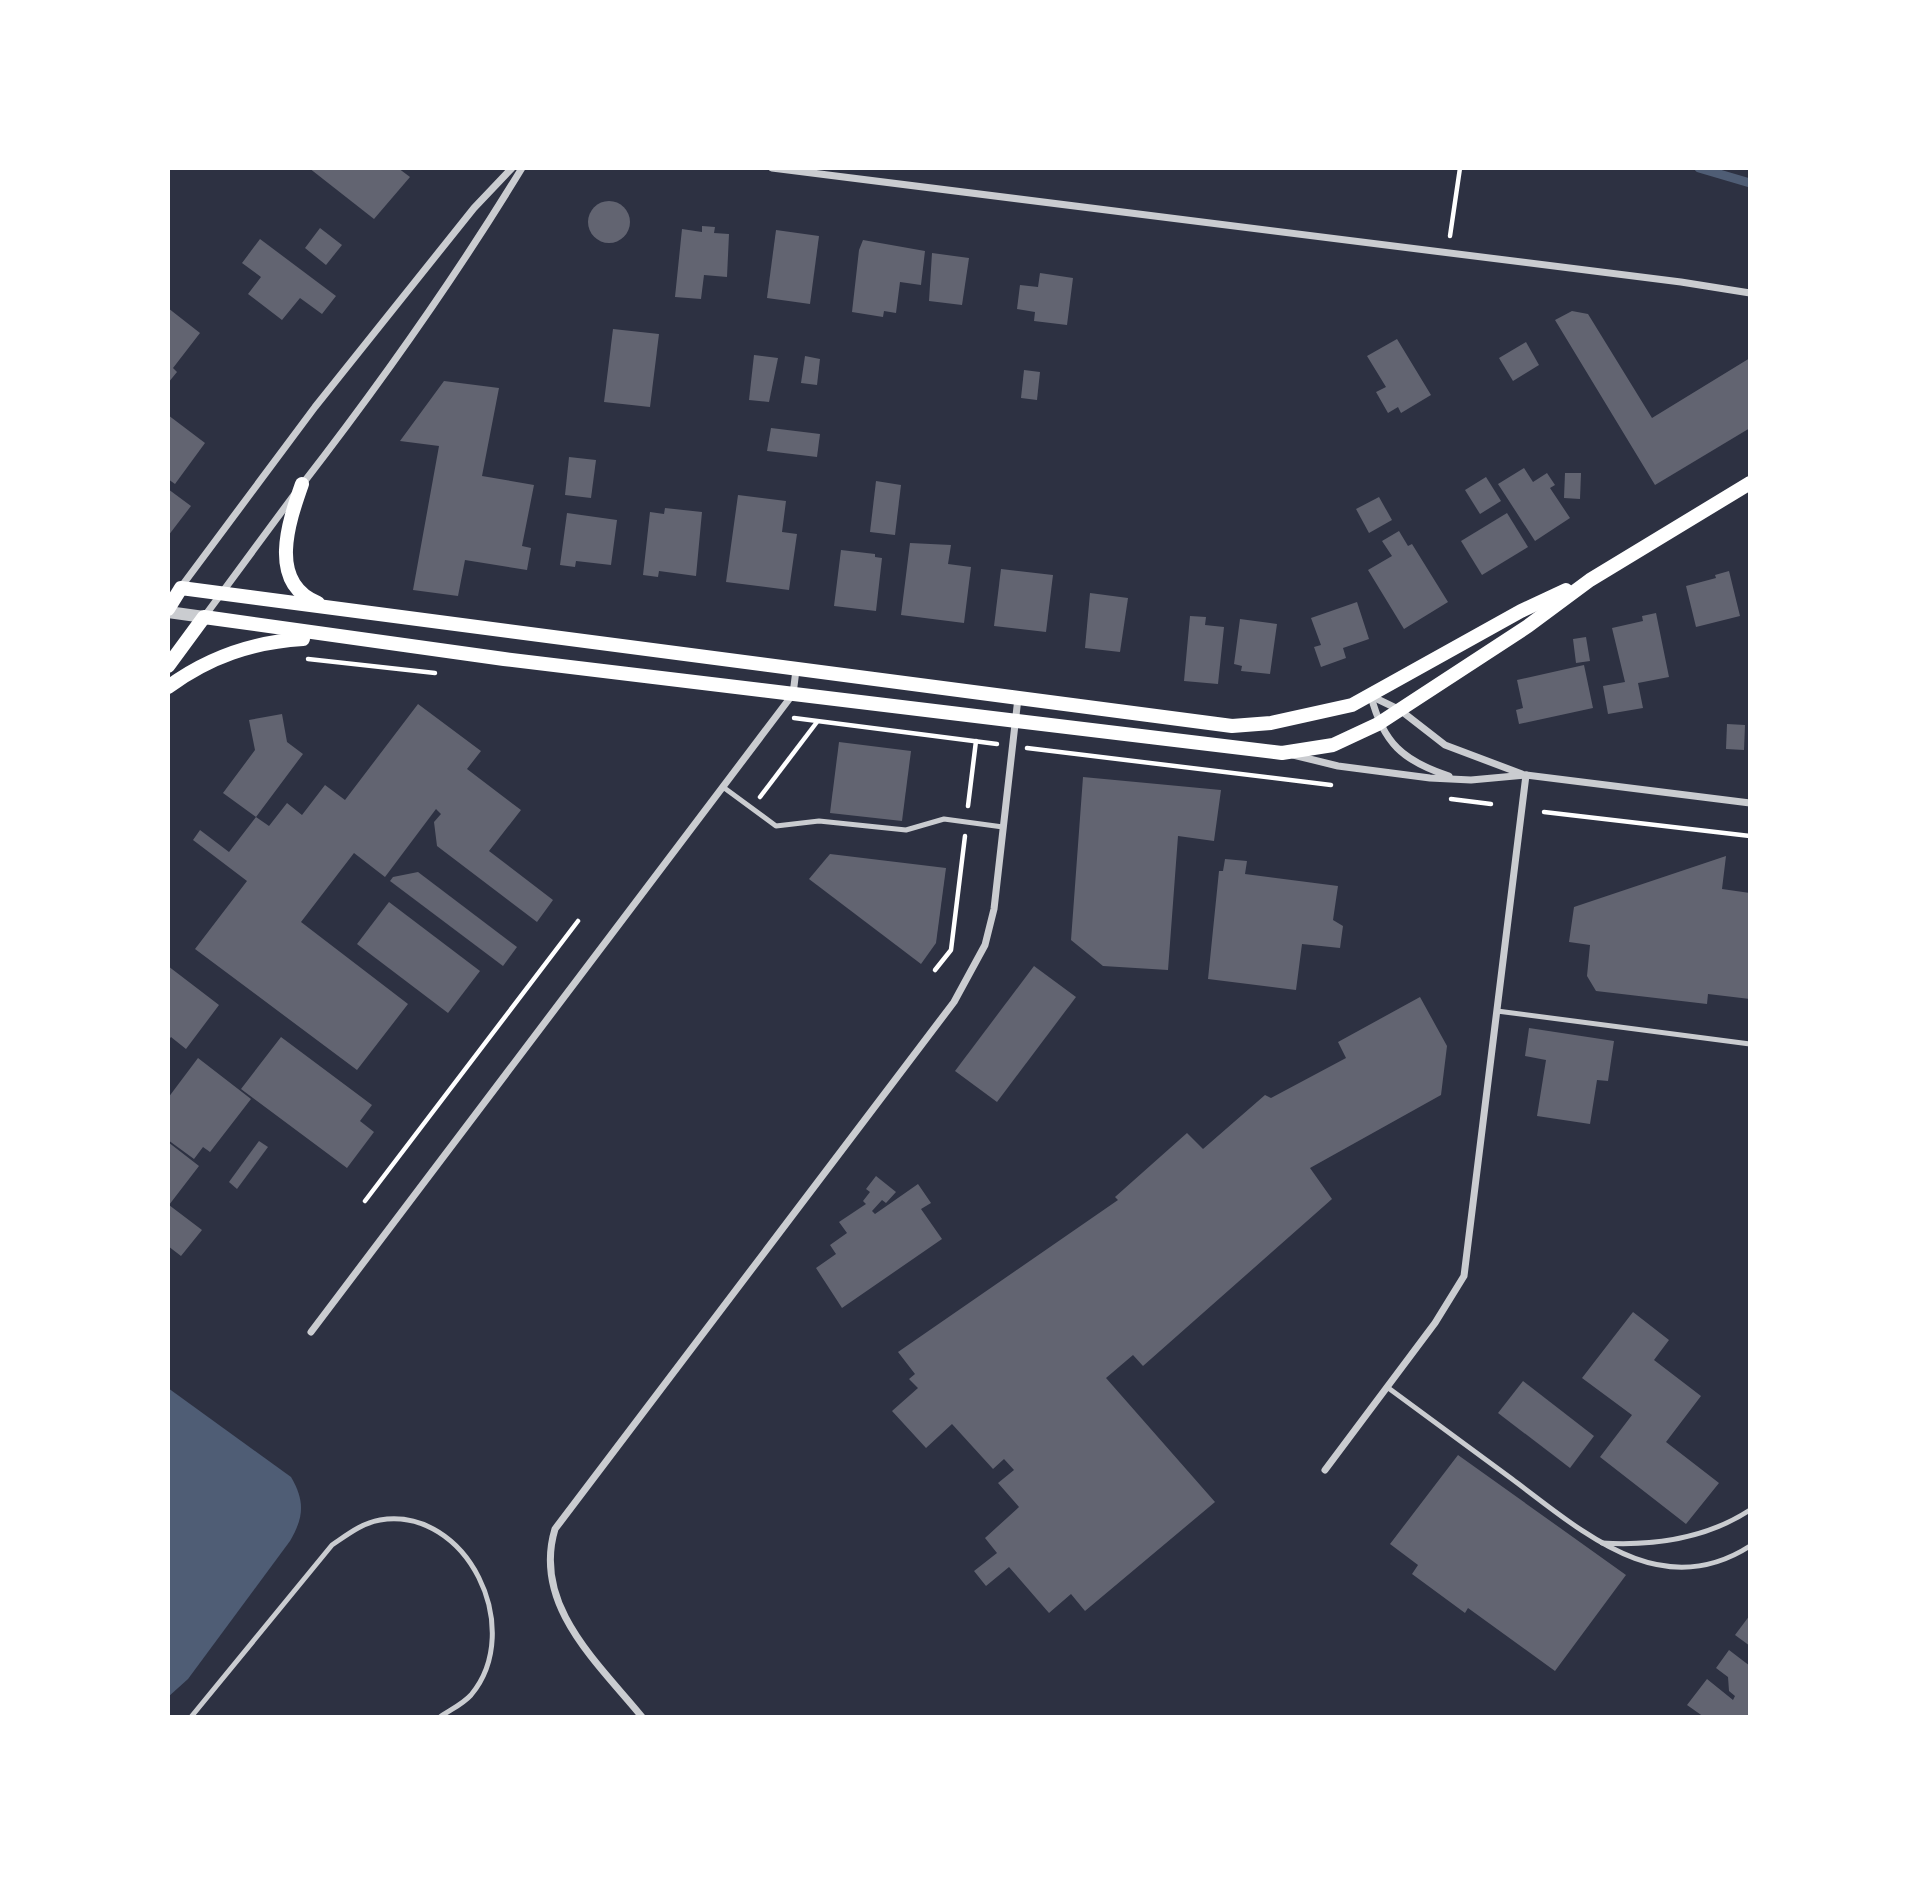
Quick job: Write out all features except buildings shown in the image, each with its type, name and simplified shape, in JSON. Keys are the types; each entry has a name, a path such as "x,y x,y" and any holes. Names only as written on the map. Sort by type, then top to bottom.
{"main road":[{"path":"168,666 204,617 333,637 1282,753 1333,745 1378,724 1528,626 1590,580 1750,483"},
{"path":"302,484 286,536 289,573 302,594 335,610"},
{"path":"168,610 174,587 1232,726 1315,716 1371,696 1521,611 1590,580"},
{"path":"168,687 203,665 240,649 285,640 333,637"}],"street":[{"path":"174,587 474,208 512,168"},
{"path":"168,610 204,617 302,484 346,430 492,219 522,168"},
{"path":"772,168 1750,293"},
{"path":"311,1332 777,716 793,694 796,670"},
{"path":"1371,696 1400,710 1445,745 1526,775"},
{"path":"1371,696 1378,724 1389,742 1413,761 1460,779"},
{"path":"642,1717 573,1632 559,1608 549,1573 548,1551 555,1529 954,1002 985,945 994,909 1018,697"},
{"path":"1282,753 1338,766 1460,779 1526,775 1750,803"},
{"path":"1325,1470 1435,1323 1464,1276 1526,775"}],"lane":[{"path":"723,787 771,824 782,827 819,821 906,830 944,819 1003,827"},
{"path":"1497,1012 1750,1044"},
{"path":"1387,1387 1598,1543 1640,1561 1681,1566 1718,1562 1750,1545"},
{"path":"1598,1543 1643,1544 1688,1536 1719,1527 1750,1510"},
{"path":"191,1717 332,1545 357,1528 377,1521 404,1519 428,1525 449,1539 469,1560 484,1589 490,1612 492,1636 488,1660 479,1683 469,1697 440,1717"}],"path":[{"path":"1448,253 1460,168"},
{"path":"296,662 308,659 440,674"},
{"path":"777,716 1333,785"},
{"path":"751,809 817,722"},
{"path":"935,970 951,950 976,741"},
{"path":"1442,798 1491,804"},
{"path":"1544,812 1750,836"},
{"path":"365,1201 578,920"}],"water":[{"path":"168,1388 291,1477 299,1494 301,1509 290,1541 188,1679 168,1697"}],"waterway":[{"path":"1699,168 1750,183"}]}
